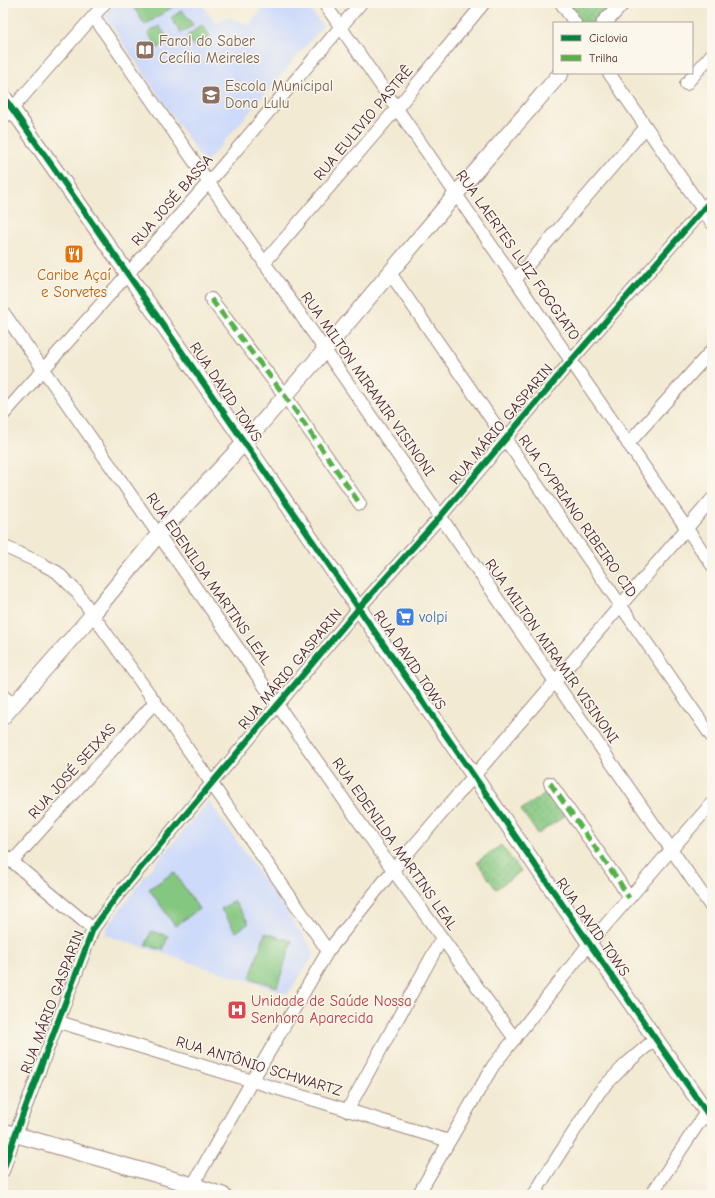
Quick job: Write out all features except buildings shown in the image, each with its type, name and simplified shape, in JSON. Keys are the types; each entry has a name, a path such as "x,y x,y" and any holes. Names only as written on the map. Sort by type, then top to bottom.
{"street":[{"path":"8,114 105,3"},
{"name":"RUA LAERTES LUIZ FOGGIATO","path":"324,3 712,565"},
{"name":"RUA JOSÉ BASSA","path":"3,415 209,182 361,3"},
{"name":"RUA EULIVIO PASTRÊ","path":"264,263 397,108 484,3"},
{"path":"561,3 574,22"},
{"path":"605,22 622,3"},
{"name":"RUA MILTON MIRAMIR VISINONI","path":"94,16 712,908"},
{"path":"686,84 712,54"},
{"path":"3,717 8,700 93,614 158,535 245,442 560,74"},
{"path":"610,74 712,223"},
{"name":"RUA DAVID TOWS","path":"3,96 8,114 129,274 589,944 710,1113"},
{"path":"515,280 646,127"},
{"name":"RUA MÁRIO GASPARIN","path":"3,1171 9,1133 59,1022 93,929 117,896 359,608 440,517 571,361 712,199"},
{"name":"RUA CYPRIANO RIBEIRO CID","path":"390,273 712,737"},
{"path":"211,299 285,396 360,504"},
{"name":"RUA EDENILDA MARTINS LEAL","path":"3,312 393,870 515,1039"},
{"path":"628,444 712,350"},
{"path":"190,1190 328,951 393,870 712,499"},
{"path":"3,546 57,572 76,591 212,782 328,951"},
{"name":"RUA JOSÉ SEIXAS","path":"12,862 155,702"},
{"path":"550,783 629,898"},
{"path":"418,1195 493,1066 589,944 712,803"},
{"path":"3,854 93,929"},
{"path":"348,1110 442,938"},
{"name":"RUA ANTÔNIO SCHWARTZ","path":"59,1022 450,1140"},
{"path":"534,1195 600,1091 626,1064 655,1038"},
{"path":"651,1195 710,1113"},
{"path":"9,1133 190,1190 223,1195"}],"shaded area":[{"name":"Escola Municipal Dona Lulu","path":"116,3 201,3 216,24 228,17 249,25 268,3 305,3 323,26 205,164 105,16"},
{"path":"209,801 315,953 288,994 105,935 108,926 144,877"}],"green space":[{"path":"138,3 171,3 174,6 145,25 133,6"},
{"path":"567,3 613,3 596,22 579,22"},
{"path":"182,10 193,25 181,33 171,18"},
{"path":"202,25 210,36 195,47 187,36"},
{"path":"159,26 170,41 158,48 148,33"},
{"path":"549,790 566,815 538,834 521,810"},
{"path":"501,845 521,871 496,889 477,862"},
{"path":"174,872 199,909 175,926 149,889"},
{"path":"234,901 249,923 236,932 221,909"},
{"path":"151,931 168,936 163,950 146,945"},
{"path":"265,933 292,941 277,987 250,978"}],"marked path":[{"path":"211,299 285,396 360,504"},
{"path":"550,783 629,898"}],"cycle path":[{"path":"3,96 182,351 712,1120"},
{"path":"3,1171 15,1135 93,929 117,896 359,608 440,517 571,361 712,199"}],"place":[{"name":"Farol do Saber Cecília Meireles","path":"145,50"},
{"name":"Escola Municipal Dona Lulu","path":"211,95"},
{"name":"Caribe Açaí e Sorvetes","path":"74,254"},
{"name":"volpi","path":"405,617"},
{"name":"Unidade de Saúde Nossa Senhora Aparecida","path":"237,1010"}]}
